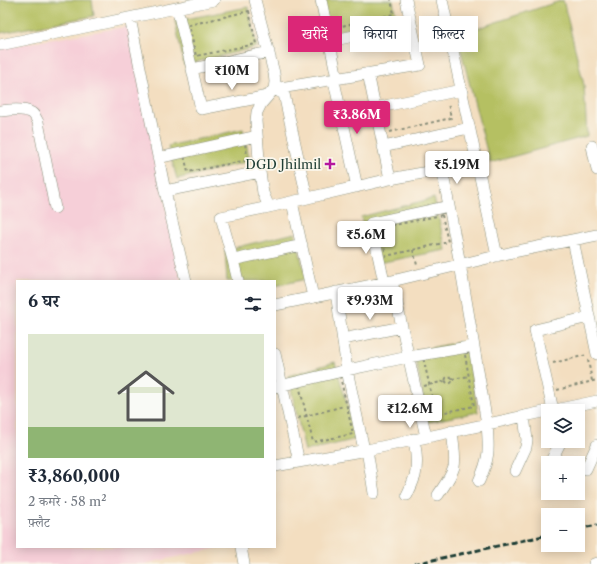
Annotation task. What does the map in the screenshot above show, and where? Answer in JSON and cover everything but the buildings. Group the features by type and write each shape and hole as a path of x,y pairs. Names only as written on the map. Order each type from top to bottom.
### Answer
{"street":[{"path":"0,45 214,0"},
{"path":"256,0 275,82 271,93 261,104 257,112 256,121 263,193 269,207"},
{"path":"321,0 325,16"},
{"path":"406,0 409,16"},
{"path":"442,0 497,256"},
{"path":"177,8 201,109 337,78 420,65 411,24"},
{"path":"130,18 158,158 186,280"},
{"path":"192,69 269,52"},
{"path":"332,52 337,78 334,81 357,187"},
{"path":"368,73 390,179"},
{"path":"375,108 461,90"},
{"path":"271,93 284,94 307,198"},
{"path":"0,111 23,110 31,112 35,116 38,122 55,208"},
{"path":"383,147 469,128"},
{"path":"158,158 257,136"},
{"path":"592,146 597,170"},
{"path":"238,280 221,217 390,179 477,162"},
{"path":"442,169 460,264 487,424 489,445 488,454 479,480"},
{"path":"165,190 260,172"},
{"path":"292,202 314,297"},
{"path":"426,437 402,327 371,223 449,206"},
{"path":"276,305 388,282 460,264 597,235"},
{"path":"574,240 597,354"},
{"path":"233,260 302,245"},
{"path":"336,292 347,370 366,450 374,493"},
{"path":"553,404 535,330 589,317"},
{"path":"343,339 402,327"},
{"path":"278,387 408,357 474,346"},
{"path":"276,365 278,387 299,462"},
{"path":"583,404 597,401"},
{"path":"276,466 366,450 541,413"},
{"path":"515,471 526,447 527,440 524,416"},
{"path":"438,495 450,477 454,466 452,431"},
{"path":"407,494 415,477 416,470 414,439"},
{"path":"586,469 597,445"}],"path":[{"path":"342,26 394,14 391,0"},
{"path":"249,11 256,44 227,51 196,56 189,25 249,11"},
{"path":"389,132 451,118 447,99"},
{"path":"245,144 248,160 220,166 188,172 184,155 245,144"},
{"path":"442,215 448,242 413,250 386,256 380,228 442,215"},
{"path":"413,250 419,274"},
{"path":"464,349 474,406 436,414 429,384 423,357 464,349"},
{"path":"549,364 587,355 592,381"},
{"path":"340,376 352,434 312,442 306,416 300,385 340,376"},
{"path":"429,384 445,381 448,377 452,379 469,376"},
{"path":"445,381 450,384 452,379"},
{"path":"556,390 597,380"},
{"path":"306,416 347,406"}],"shaded area":[{"path":"130,26 181,280 16,280 16,548 217,548 144,564 0,564 0,48"}],"green space":[{"path":"0,0 92,0 94,16 0,33"},
{"path":"317,0 393,0 396,16 350,16 350,28 342,30 342,16 320,16"},
{"path":"563,0 584,85 587,136 490,163 461,52 478,52 478,28"},
{"path":"248,7 257,47 184,65 175,21"},
{"path":"243,129 250,161 177,179 168,146"},
{"path":"434,198 446,250 373,264 361,217"},
{"path":"295,233 306,279 276,286 276,280 227,280 225,250"},
{"path":"465,341 478,412 428,422 414,351"},
{"path":"335,362 357,439 305,451 288,376"}],"railway":[{"path":"585,528 597,525"},
{"path":"414,564 541,537"}],"place":[{"name":"DGD Jhilmil","path":"330,164"}]}
